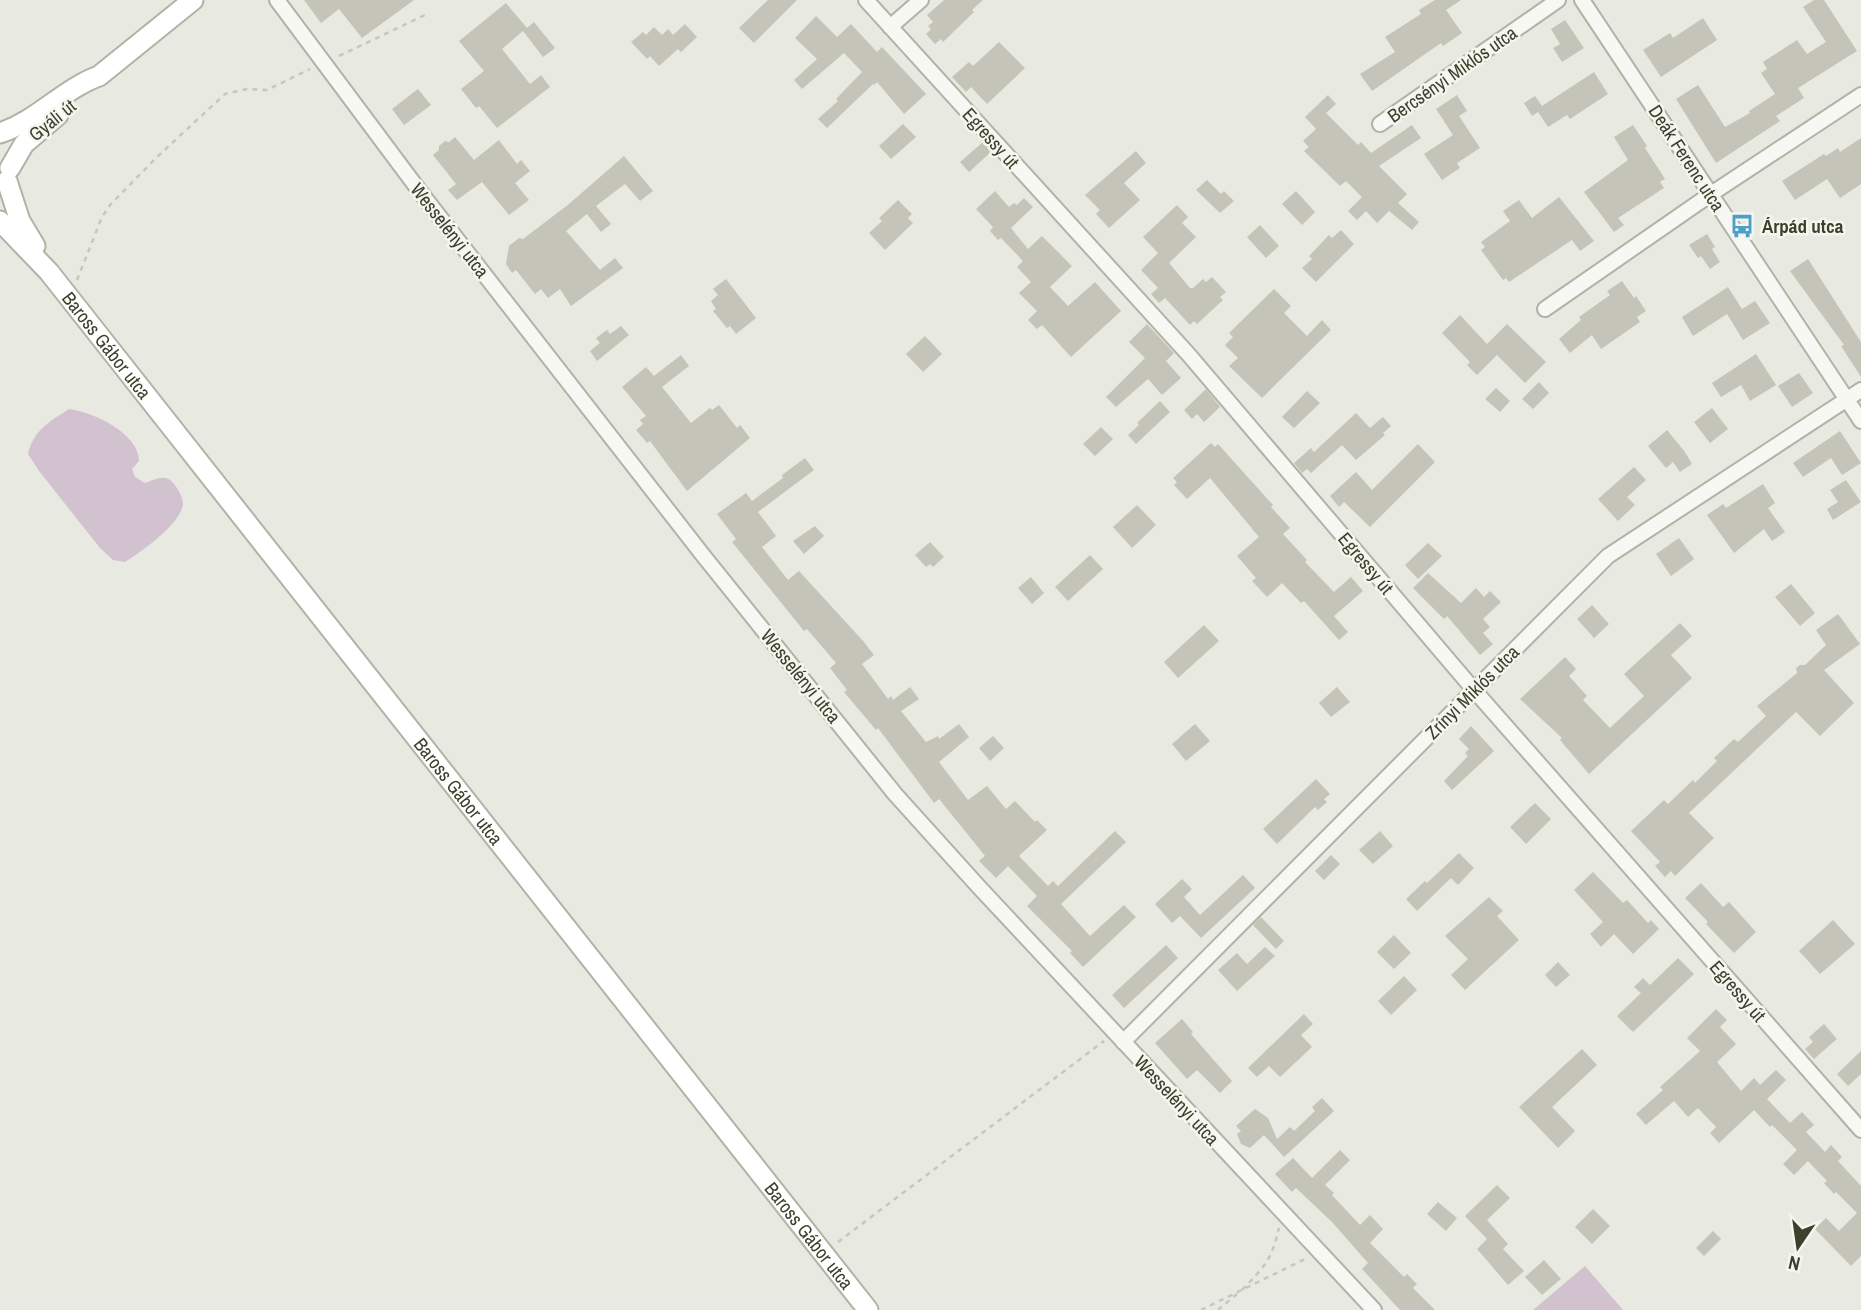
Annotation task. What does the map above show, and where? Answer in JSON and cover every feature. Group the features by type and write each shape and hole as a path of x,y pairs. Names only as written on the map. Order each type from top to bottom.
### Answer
{"street":[{"name":"Gyáli út","path":"0,133 34,118 86,81 99,76 193,0"},
{"name":"Wesselényi utca","path":"277,0 429,204 694,543 887,784 1374,1310"},
{"name":"Egressy út","path":"866,0 1189,355 1474,690 1861,1130"},
{"path":"890,27 921,0"},
{"name":"Bercsényi Miklós utca","path":"1380,124 1558,0"},
{"name":"Deák Ferenc utca","path":"1582,0 1861,421"},
{"name":"Gyáli út","path":"6,180 24,144 92,88 99,76"},
{"path":"1545,309 1711,194 1861,95"},
{"name":"Baross Gábor utca","path":"0,145 7,153 6,180 20,221 49,272"},
{"name":"Baross Gábor utca","path":"0,221 49,272 868,1310"},
{"name":"Zrínyi Miklós utca","path":"1119,1037 1608,556 1861,390"}],"path":[{"path":"328,61 427,14"},
{"path":"70,300 102,218 110,205 157,157 225,94 247,89 267,90 316,67"},
{"path":"824,1254 1119,1037"},
{"path":"1218,1310 1266,1266 1273,1253 1282,1212"},
{"path":"1202,1310 1319,1251"}],"shaded area":[{"path":"69,409 102,419 123,433 137,451 139,461 132,469 135,477 145,483 161,478 168,479 181,496 181,512 168,529 125,562 113,560 100,548 28,454 38,433"},
{"path":"1585,1266 1623,1310 1533,1310"}],"building":[{"path":"304,0 414,0 362,38 339,9 321,23"},
{"path":"768,0 797,0 754,43 739,28"},
{"path":"944,0 983,0 943,42 941,39 935,44 926,34 931,29 928,26 933,22 927,15"},
{"path":"1435,0 1461,0 1446,10 1462,33 1443,46 1441,43 1372,91 1360,74 1395,52 1385,37 1421,14 1419,10"},
{"path":"1814,0 1824,0 1857,51 1798,88 1804,98 1776,116 1780,121 1716,163 1676,99 1698,85 1725,127 1750,113 1749,111 1775,94 1761,73 1767,69 1763,62 1797,40 1807,54 1826,42 1803,7"},
{"path":"506,3 527,28 534,22 555,48 543,57 523,31 502,49 530,84 541,75 550,87 497,128 461,89 484,71 459,41"},
{"path":"816,16 837,37 851,24 877,52 882,47 926,94 904,114 877,82 827,128 818,119 838,101 836,99 862,72 844,53 802,89 794,80 817,59 795,38"},
{"path":"1703,18 1717,40 1661,77 1643,50 1670,33 1673,38"},
{"path":"1565,20 1584,48 1562,62 1553,48 1560,44 1551,29"},
{"path":"685,24 697,37 681,52 678,49 659,66 650,56 647,59 631,42 643,32 646,35 654,27 662,35 668,29 673,35"},
{"path":"999,42 1025,68 987,104 971,87 966,92 952,77 969,62 973,66"},
{"path":"1594,72 1608,94 1570,119 1567,115 1548,127 1538,112 1532,116 1524,103 1535,96 1542,106"},
{"path":"418,89 431,105 404,125 392,109"},
{"path":"1328,95 1336,104 1326,113 1358,145 1361,142 1371,153 1412,125 1421,138 1379,166 1407,194 1398,203 1419,222 1412,230 1389,211 1377,223 1366,211 1357,220 1348,211 1362,197 1346,181 1340,186 1304,151 1309,147 1303,141 1316,129 1305,117"},
{"path":"1457,95 1467,111 1459,116 1480,148 1457,163 1460,168 1442,180 1424,154 1453,135 1436,109"},
{"path":"903,124 916,137 891,159 879,146"},
{"path":"1633,125 1665,179 1660,182 1664,188 1618,218 1624,225 1614,232 1584,192 1628,160 1614,137"},
{"path":"455,137 474,160 499,140 517,164 521,160 530,171 515,183 529,200 509,215 482,182 457,200 448,190 456,184 433,155 445,141 449,142"},
{"path":"1861,138 1861,184 1840,198 1827,179 1795,200 1782,181 1824,154 1826,156 1838,148 1840,152"},
{"path":"983,142 991,152 969,172 960,162"},
{"path":"1136,151 1146,163 1124,183 1140,200 1109,228 1096,214 1100,210 1085,195"},
{"path":"624,156 653,191 640,201 625,184 596,206 611,224 601,232 587,214 566,231 600,270 615,258 623,268 571,306 560,289 548,298 541,289 535,294 516,270 512,273 506,264 509,246 519,238 523,239 569,204"},
{"path":"1207,180 1221,194 1224,191 1234,201 1220,213 1196,190"},
{"path":"995,191 1009,207 1014,203 1017,205 1024,198 1033,207 1011,228 1028,249 1042,236 1072,266 1050,287 1068,306 1095,282 1121,311 1071,357 1042,325 1037,329 1028,320 1037,311 1019,293 1031,282 1017,267 1023,261 1001,238 998,240 990,231 993,227 976,209"},
{"path":"1296,191 1315,212 1302,225 1282,204"},
{"path":"1559,197 1594,241 1580,251 1572,240 1509,282 1506,278 1503,280 1481,250 1485,247 1481,242 1510,221 1503,211 1519,200 1532,218"},
{"path":"898,200 912,214 908,218 913,223 885,250 869,233 882,221 879,218"},
{"path":"1177,205 1188,217 1182,223 1196,237 1169,263 1190,288 1203,279 1206,282 1212,277 1226,292 1220,297 1223,300 1197,324 1194,321 1190,325 1165,298 1159,303 1151,294 1158,288 1141,270 1158,253 1143,237"},
{"path":"1260,225 1279,246 1266,258 1247,237"},
{"path":"1341,230 1354,244 1316,282 1302,268 1312,259 1309,256 1329,235 1332,238"},
{"path":"1707,234 1720,262 1710,269 1689,245"},
{"path":"1808,259 1861,342 1861,377 1841,346 1844,345 1790,271"},
{"path":"726,279 756,318 736,334 730,326 727,328 713,311 716,309 711,301 718,295 713,289"},
{"path":"1622,281 1646,311 1637,317 1640,322 1601,349 1592,335 1570,353 1559,339 1581,320 1579,317 1610,295 1607,291"},
{"path":"1728,287 1742,309 1755,301 1770,323 1743,340 1727,314 1693,336 1682,317"},
{"path":"1274,289 1291,306 1284,313 1307,336 1322,320 1331,330 1262,398 1229,366 1238,358 1225,345 1233,337 1229,333"},
{"path":"1460,315 1487,344 1507,324 1546,362 1525,383 1497,355 1477,375 1467,365 1470,362 1442,333"},
{"path":"1147,324 1174,353 1166,361 1181,378 1162,395 1148,379 1116,407 1106,397 1145,358 1129,342"},
{"path":"621,326 629,335 597,361 590,351 600,343 596,338 607,330 610,334"},
{"path":"925,336 942,354 923,372 906,354"},
{"path":"1756,354 1776,385 1750,401 1741,385 1721,397 1712,383"},
{"path":"681,355 689,366 662,387 691,423 710,408 712,410 719,405 737,428 740,425 750,438 687,491 650,441 647,443 636,430 643,424 640,420 646,416 622,387 646,367 654,376"},
{"path":"1799,373 1813,393 1792,407 1778,386"},
{"path":"1539,382 1549,393 1533,409 1522,399"},
{"path":"1496,388 1510,401 1500,412 1485,399"},
{"path":"1206,389 1220,407 1204,422 1197,414 1192,419 1184,410"},
{"path":"1307,391 1320,403 1294,428 1282,417"},
{"path":"1160,401 1170,412 1136,444 1128,435"},
{"path":"1712,408 1728,429 1710,443 1694,422"},
{"path":"1356,413 1370,428 1383,417 1391,426 1383,433 1385,435 1356,460 1342,445 1311,473 1307,469 1302,473 1294,463 1311,448 1314,452"},
{"path":"1101,427 1113,439 1095,456 1083,444"},
{"path":"1667,430 1692,464 1680,472 1673,462 1666,468 1648,446"},
{"path":"1840,431 1861,463 1842,475 1831,458 1803,477 1793,463"},
{"path":"1211,443 1215,447 1218,444 1273,505 1271,507 1290,528 1283,534 1334,592 1351,577 1363,591 1334,616 1348,632 1339,640 1304,601 1301,603 1282,583 1267,597 1252,581 1256,578 1237,556 1259,537 1210,478 1187,499 1174,485 1177,482 1173,478"},
{"path":"1418,444 1435,462 1370,527 1344,502 1339,507 1330,496 1356,472 1372,490"},
{"path":"805,458 814,470 758,512 776,536 762,547 788,580 799,571 864,642 874,655 862,664 888,699 891,696 893,700 910,687 919,699 901,711 926,742 938,736 939,739 959,724 969,737 939,762 968,800 987,786 1006,809 1015,801 1035,822 1037,820 1047,830 1019,856 1048,886 1053,881 1058,886 1115,831 1126,842 1061,904 1090,936 1124,905 1136,917 1083,967 1070,953 1072,951 1027,906 1037,896 1008,866 996,878 979,861 985,856 939,799 934,803 878,728 876,730 844,692 847,690 830,668 836,663 807,629 804,631 732,542 736,539 717,514 746,493 752,501"},
{"path":"1634,467 1646,480 1627,497 1635,505 1618,521 1598,499"},
{"path":"1846,480 1861,502 1833,520 1827,509 1838,502 1830,490"},
{"path":"1763,484 1775,503 1768,508 1785,532 1772,541 1764,529 1734,553 1707,515 1723,504 1726,508"},
{"path":"1137,505 1156,525 1132,548 1113,527"},
{"path":"815,526 824,536 804,554 793,541"},
{"path":"1679,538 1694,559 1671,576 1656,554"},
{"path":"930,542 944,557 933,567 930,564 926,567 915,555"},
{"path":"1428,543 1442,556 1418,579 1405,565"},
{"path":"1090,555 1103,569 1068,601 1055,587"},
{"path":"1428,573 1461,603 1476,588 1484,597 1490,591 1501,602 1483,619 1490,627 1483,633 1493,644 1480,655 1447,616 1444,619 1413,588"},
{"path":"1031,577 1044,593 1032,604 1018,588"},
{"path":"1791,584 1815,613 1800,626 1775,597"},
{"path":"1592,605 1609,624 1594,638 1577,619"},
{"path":"1838,614 1860,644 1824,670 1854,703 1820,736 1796,712 1689,813 1714,838 1675,876 1671,871 1665,877 1655,866 1660,862 1631,831 1664,800 1668,804 1693,780 1695,783 1717,761 1714,758 1734,739 1738,742 1766,716 1757,706 1797,673 1796,668 1805,665 1826,645 1816,630"},
{"path":"1680,623 1692,636 1671,655 1692,678 1589,774 1560,740 1562,738 1520,699 1565,657 1576,669 1569,676 1587,696 1583,700 1610,728 1644,696 1624,674"},
{"path":"1204,625 1219,641 1178,678 1164,662"},
{"path":"1337,687 1350,702 1331,717 1319,703"},
{"path":"1195,724 1210,741 1186,761 1172,744"},
{"path":"1471,726 1494,751 1452,790 1444,781 1468,756 1465,753 1469,749 1459,739"},
{"path":"993,736 1004,748 990,761 979,748"},
{"path":"1316,779 1330,794 1324,799 1327,802 1318,810 1315,807 1277,844 1263,829"},
{"path":"1535,803 1551,819 1526,844 1510,827"},
{"path":"1380,831 1393,846 1373,864 1359,850"},
{"path":"1459,853 1474,868 1458,885 1451,878 1417,911 1406,899"},
{"path":"1331,855 1340,864 1324,880 1315,871"},
{"path":"1593,872 1623,903 1627,900 1648,923 1651,920 1659,929 1633,954 1614,934 1601,947 1590,934 1603,922 1574,890"},
{"path":"1243,875 1255,888 1201,938 1180,916 1172,923 1155,904 1182,879 1192,889 1184,897 1200,915"},
{"path":"1701,883 1723,907 1729,902 1756,932 1734,953 1685,898"},
{"path":"1489,897 1503,911 1497,916 1519,940 1465,990 1451,975 1468,959 1445,936"},
{"path":"1261,917 1284,941 1276,949 1253,925"},
{"path":"1833,920 1855,944 1820,974 1799,951"},
{"path":"1394,935 1411,953 1394,969 1377,952"},
{"path":"1166,945 1178,958 1124,1008 1112,995"},
{"path":"1265,947 1275,956 1237,991 1218,970 1237,953 1247,964"},
{"path":"1678,958 1694,974 1633,1032 1617,1016 1641,993 1634,987 1643,978 1650,985"},
{"path":"1558,962 1570,975 1556,987 1545,975"},
{"path":"1404,976 1417,990 1391,1015 1378,1001"},
{"path":"1716,1009 1727,1020 1720,1027 1736,1044 1717,1062 1741,1091 1754,1078 1760,1085 1776,1070 1786,1080 1767,1099 1790,1123 1802,1112 1814,1125 1806,1132 1825,1152 1831,1145 1842,1157 1838,1161 1861,1186 1861,1256 1851,1266 1815,1229 1826,1218 1839,1231 1857,1213 1836,1192 1834,1194 1824,1183 1827,1181 1808,1161 1794,1175 1783,1164 1797,1150 1754,1110 1719,1143 1710,1133 1716,1127 1698,1108 1688,1117 1674,1101 1646,1125 1636,1114 1663,1090 1660,1087 1700,1051 1687,1038"},
{"path":"1304,1014 1313,1024 1301,1035 1312,1047 1280,1077 1269,1066 1257,1077 1248,1068"},
{"path":"1182,1019 1193,1032 1191,1034 1232,1081 1220,1093 1197,1070 1187,1079 1155,1043"},
{"path":"1824,1024 1837,1039 1814,1059 1805,1049 1813,1042 1809,1037"},
{"path":"1582,1049 1597,1065 1552,1107 1575,1131 1558,1148 1519,1107"},
{"path":"1861,1051 1861,1074 1848,1086 1837,1074"},
{"path":"1322,1098 1334,1111 1284,1157 1264,1135 1250,1148 1241,1144 1237,1134 1241,1131 1236,1126 1255,1109 1268,1118 1277,1139 1290,1127 1294,1131 1315,1111 1312,1107"},
{"path":"1340,1150 1350,1160 1325,1185 1360,1225 1370,1215 1383,1229 1370,1243 1404,1277 1407,1274 1417,1284 1413,1288 1435,1310 1400,1310 1362,1269 1368,1263 1332,1222 1296,1188 1292,1192 1275,1174 1293,1158 1312,1178"},
{"path":"1497,1185 1510,1198 1487,1220 1508,1244 1503,1249 1524,1271 1508,1285 1477,1249 1487,1239 1465,1216"},
{"path":"1438,1202 1457,1218 1446,1231 1427,1214"},
{"path":"1593,1209 1610,1226 1592,1244 1575,1227"},
{"path":"1713,1231 1721,1239 1704,1256 1696,1248"},
{"path":"1544,1260 1561,1279 1542,1295 1525,1277"}],"place":[{"name":"Árpád utca","path":"1742,226"}]}
